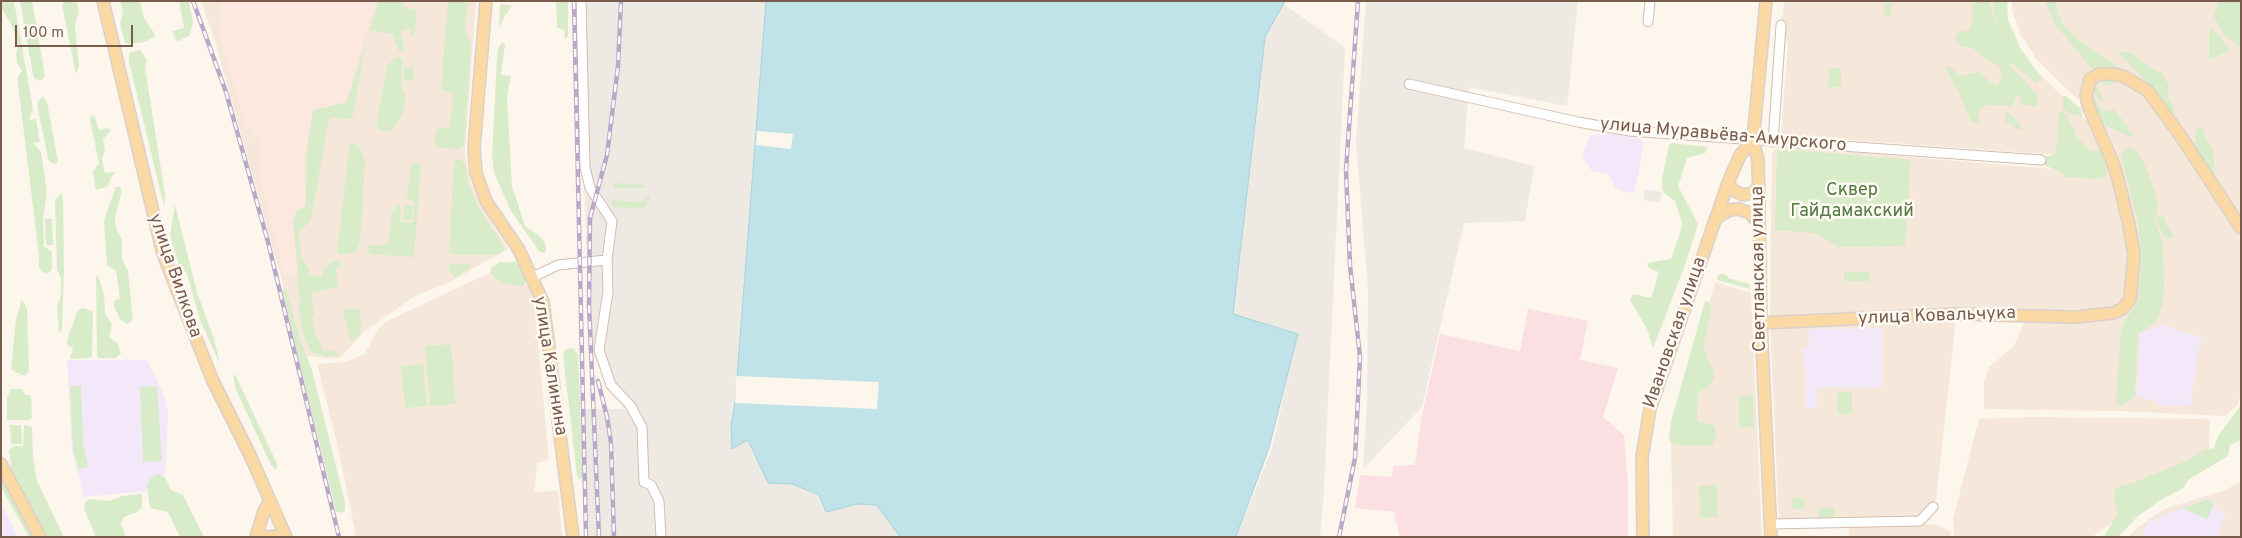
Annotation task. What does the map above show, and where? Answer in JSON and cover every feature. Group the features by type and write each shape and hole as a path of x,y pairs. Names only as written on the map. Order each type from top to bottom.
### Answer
{"main road":[{"name":"улица Вилкова","path":"103,1 163,254 212,379 285,536"},
{"name":"улица Калинина","path":"486,1 474,148 476,173 486,201 519,250 543,302 573,537"},
{"name":"Светланская улица","path":"1766,1 1753,141 1758,160 1761,323 1771,537"},
{"name":"улица Ковальчука","path":"1761,323 1954,314 2076,317 2113,313 2122,309 2130,298 2134,255 2130,224 2113,163 2089,108 2086,96 2090,78 2094,76 2114,74 2132,80 2148,91 2180,135 2241,228"},
{"name":"Ивановская улица","path":"1643,537 1642,457 1650,409 1728,183 1740,155 1753,141"},
{"path":"1728,183 1734,190 1743,195 1752,193 1759,187"},
{"path":"1716,218 1730,210 1738,209 1750,213 1759,224"},
{"path":"1,464 40,537"},
{"path":"256,537 264,510 270,501"},
{"path":"266,537 285,536"}],"street":[{"path":"581,1 585,167 590,188 612,221 607,260 608,292 599,350 611,385 630,406 642,427 644,482 651,485 659,501 661,537"},
{"path":"1648,22 1650,1"},
{"path":"1772,142 1781,24"},
{"name":"улица Муравьёва-Амурского","path":"1409,84 1578,122 1629,131 2041,160"},
{"path":"533,277 558,264 607,260"},
{"path":"1771,524 1920,522 1933,507"}],"shaded area":[{"path":"201,1 476,1 465,153 470,180 480,205 508,249 448,283 415,296 364,332 339,359 303,356 215,41"},
{"path":"219,1 375,1 346,101 313,110 306,154 305,208 296,211 298,274 284,277 262,184 258,137 252,137 251,129 246,130 219,29"},
{"path":"584,1 766,1 735,403 731,425 733,448 748,440 768,483 792,484 819,496 826,512 857,504 877,505 900,537 586,537 583,409 625,409 610,389 590,347 584,178"},
{"path":"1285,1 1284,4 1345,48 1323,506 1320,537 1237,537 1272,448 1298,334 1233,314 1265,37"},
{"path":"1366,1 1578,1 1567,106 1469,87 1464,148 1534,166 1525,221 1464,223 1422,407 1363,469 1367,401 1368,290 1356,142"},
{"path":"1784,1 2006,1 2007,20 2012,35 2031,65 2090,124 2105,148 2131,225 2131,298 2113,310 1991,309 1770,318 1772,154 1779,146 2064,170 2059,155 1781,135 1788,44 1782,22"},
{"path":"2012,1 2233,1 2241,21 2241,221 2183,130 2131,78 2087,77 2078,100 2037,60 2021,35 2012,9"},
{"path":"2112,75 2143,92 2197,169 2241,240 2241,393 2237,406 2225,416 2117,411 1984,409 1984,382 1989,367 2014,346 2024,323 2109,320 2126,315 2135,299 2138,280 2138,253 2135,223 2118,160 2100,130 2089,85"},
{"path":"1602,133 1641,139 1644,144 1634,193 1621,191 1616,188 1607,173 1592,171 1582,157 1589,136"},
{"path":"1645,189 1662,192 1660,203 1643,200"},
{"path":"502,267 533,290 549,460 537,463 534,493 558,490 562,537 356,537 337,443 317,364 346,362 365,354 377,331 385,322"},
{"path":"1715,282 1751,293 1762,537 1673,537 1671,443"},
{"path":"1528,309 1588,321 1580,360 1618,368 1603,417 1624,435 1628,484 1628,537 1400,537 1394,512 1355,508 1360,475 1392,477 1393,466 1415,465 1421,420 1440,334 1520,351"},
{"path":"1956,320 1936,500 1921,518 1779,521 1770,326"},
{"path":"2163,325 2201,338 2190,406 2157,405 2157,401 2137,397 2140,333"},
{"path":"1882,328 1882,388 1817,387 1816,408 1806,408 1806,366 1803,366 1803,348 1809,347 1809,329"},
{"path":"67,360 147,360 164,395 168,413 166,468 158,490 84,497 72,450"},
{"path":"2033,417 2210,419 2209,451 2092,537 1954,537 1953,519 1979,419"},
{"path":"2241,482 2241,537 2128,537 2137,528 2164,509 2225,490"},
{"path":"2207,498 2217,505 2216,509 2226,514 2217,537 2141,537 2148,522"},
{"path":"1,504 18,537 1,537"},
{"path":"1849,525 1938,525 1950,531 1951,537 1849,537"}],"green space":[{"path":"1,1 14,1 33,109 29,120 36,119 40,142 33,143 41,152 47,192 43,219 44,246 52,252 52,270 48,273 42,272 39,267 18,84 18,77 22,71 17,63 16,54 19,45 10,22 1,8"},
{"path":"20,1 32,1 45,75 39,81 33,75"},
{"path":"65,1 76,1 79,10 75,27 79,66 76,74 62,5"},
{"path":"120,1 140,1 144,18 156,36 144,42 125,43 120,23 123,12"},
{"path":"179,1 189,1 193,22 190,35 179,41 176,40 172,31 184,28"},
{"path":"378,1 403,1 404,7 417,10 414,36 411,36 410,29 401,31 404,48 402,52 399,51 392,34 370,30"},
{"path":"448,1 468,1 465,28 471,46 464,146 458,149 439,148 435,144 436,131 450,126 453,95 450,92 441,90"},
{"path":"556,1 568,1 568,36 565,40 564,29 557,28"},
{"path":"1885,1 1892,1 1891,16 1884,15"},
{"path":"1973,1 1988,1 1998,30 1992,1 2007,1 2008,20 2019,44 2016,42 2042,79 2036,83 2013,64 2009,65 2035,92 2038,98 2037,107 2021,104 2020,96 2016,96 2015,102 2010,106 1983,105 1978,113 1979,123 1971,122 1961,97 1944,66 1952,68 1960,76 1979,72 1995,86 2000,82 2002,72 1998,65 1988,61 1973,48 1961,46 1956,41 1956,36 1959,32 1971,30"},
{"path":"2045,1 2056,1 2058,14 2063,24 2078,39 2126,73 2093,70 2055,24"},
{"path":"2219,1 2241,1 2241,49 2226,36 2215,19 2214,15"},
{"path":"502,4 512,6 504,17 499,29 500,6"},
{"path":"2212,28 2230,49 2209,60 2209,32"},
{"path":"366,42 353,115 351,119 331,118 328,123 312,215 309,222 300,230 299,236 301,257 309,269 309,276 323,277 323,271 333,261 338,261 341,264 340,267 336,268 338,287 311,294 315,334 323,350 338,352 338,356 327,357 311,352 305,339 298,310 300,303 293,221 297,211 306,206 306,155 313,110 345,103 348,99"},
{"path":"502,42 505,44 501,75 511,76 507,96 512,186 525,226 541,237 546,245 546,251 543,253 539,251 511,211 494,173 492,155 497,58 498,49"},
{"path":"140,50 147,60 145,67 165,195 164,206 129,62 129,53"},
{"path":"2120,51 2132,53 2148,66 2162,73 2169,86 2168,97 2175,109 2173,115 2149,84 2119,54"},
{"path":"397,57 403,59 401,86 406,98 403,104 404,112 393,129 389,131 379,130 376,126 387,66"},
{"path":"404,67 414,68 413,81 404,80"},
{"path":"1829,68 1841,68 1841,87 1828,87"},
{"path":"2092,80 2123,80 2105,86 2101,82 2096,85 2103,100 2101,102 2091,90"},
{"path":"2091,93 2101,111 2115,110 2134,138 2108,127 2097,117"},
{"path":"43,96 47,102 58,161 56,164 50,162 48,158 37,105"},
{"path":"2062,96 2066,96 2081,109 2082,116 2070,114 2062,108 2064,103"},
{"path":"2008,112 2022,129 2016,129 2012,124 2006,123 2005,114"},
{"path":"2059,112 2063,112 2067,116 2078,138 2090,150 2101,151 2107,170 2106,176 2097,179 2066,177 2044,165 2043,157 2056,154"},
{"path":"92,115 95,117 99,130 108,128 111,131 103,139 105,150 102,159 105,173 117,172 112,176 107,187 96,190 93,172 99,163 90,119"},
{"path":"2202,127 2213,151 2216,181 2196,150 2195,130"},
{"path":"350,142 358,145 365,161 360,243 356,252 342,255 337,252"},
{"path":"1672,143 1708,147 1705,153 1687,158 1678,186 1698,224 1685,265 1653,348 1647,329 1630,300 1633,294 1651,298 1659,272 1649,268 1647,263 1671,259 1681,230 1682,222 1675,201 1664,193 1662,187 1669,145"},
{"path":"2130,147 2137,151 2144,163 2156,194 2158,205 2155,220 2163,245 2164,288 2163,304 2157,320 2153,325 2138,333 2135,396 2121,406 2116,404 2121,327 2138,300 2141,254 2138,222 2122,160 2122,153"},
{"name":"Сквер Гайдамакский","path":"1783,149 1911,160 1905,246 1839,247 1814,233 1775,230 1777,153"},
{"path":"459,159 465,163 468,181 478,207 503,245 504,250 498,255 455,255 449,252 454,162"},
{"path":"416,162 421,165 413,257 369,254 368,247 388,244 392,212 397,205 401,206 400,221 413,222 414,203 407,198 410,171 413,163"},
{"path":"614,183 645,185 646,188 614,188"},
{"path":"116,187 120,187 122,191 115,222 117,231 122,239 122,259 128,271 133,320 127,324 120,319 114,306 114,301 120,298 116,271 107,265 104,220"},
{"path":"61,193 63,196 64,271 62,329 59,333 57,306 61,296 61,278 57,270 55,200"},
{"path":"649,196 650,198 644,209 613,207 610,202 612,200 644,202 646,197"},
{"path":"175,205 197,292 214,339 220,364 200,320 187,274 178,263 170,235"},
{"path":"404,205 412,205 412,220 403,220"},
{"path":"2162,214 2174,237 2166,240 2156,220"},
{"path":"45,219 52,219 53,245 46,245"},
{"path":"500,262 515,262 520,265 527,278 525,284 519,286 504,284 496,279 491,273 491,268"},
{"path":"450,264 470,264 471,266 455,278 447,267"},
{"path":"1844,272 1870,272 1869,281 1844,281"},
{"path":"98,275 104,295 105,314 112,324 109,337 117,343 121,353 116,358 99,358 97,356 96,278"},
{"path":"1718,275 1728,276 1728,278 1749,284 1750,289 1717,280"},
{"path":"286,288 300,340 312,370 345,502 345,511 341,513 336,511 294,341 282,290"},
{"path":"22,299 27,309 29,372 25,376 13,371 11,368 16,319"},
{"path":"1705,301 1712,307 1703,347 1714,372 1714,378 1709,387 1698,393 1697,418 1698,421 1715,426 1716,438 1712,445 1675,445 1669,440 1671,422"},
{"path":"82,308 93,313 92,356 90,358 70,359 73,348 67,345 67,340 77,312"},
{"path":"345,309 360,310 361,333 351,342 343,311"},
{"path":"451,344 456,404 430,406 425,346"},
{"path":"573,348 578,354 583,476 580,480 577,476 563,355 565,350"},
{"path":"423,364 427,406 405,408 401,366"},
{"path":"235,374 277,464 276,470 271,465 236,390 233,377"},
{"path":"70,386 81,386 83,442 88,467 78,469 73,449"},
{"path":"157,386 162,461 143,462 140,387"},
{"path":"11,389 22,389 24,394 31,396 32,417 30,420 7,420 7,397"},
{"path":"1838,392 1852,392 1852,414 1837,414"},
{"path":"1753,395 1754,427 1739,427 1739,396"},
{"path":"2241,405 2241,440 2230,445 2228,456 2188,480 2184,488 2162,499 2137,517 2118,537 2104,537 2117,514 2114,496 2116,488 2186,461 2204,450 2214,448 2218,436"},
{"path":"10,425 21,425 22,444 11,444"},
{"path":"24,425 32,427 33,458 37,481 64,537 45,537 12,474 9,450 14,446 23,446"},
{"path":"157,474 165,477 171,490 183,495 204,537 180,537 168,512 150,508 147,486 150,479"},
{"path":"1,475 34,537 29,537 1,487"},
{"path":"1717,485 1718,517 1700,518 1699,486"},
{"path":"142,494 142,507 137,512 124,517 121,523 126,537 96,537 84,508 85,502 90,499 109,501 122,496"},
{"path":"1792,498 1804,498 1804,509 1793,509"},
{"path":"2207,499 2214,504 2207,519 2182,508"},
{"path":"1835,507 1835,518 1819,518 1819,508"}],"water":[{"path":"766,1 1285,1 1265,37 1233,314 1298,334 1269,448 1236,537 900,537 877,505 857,504 826,512 819,495 792,484 768,483 748,440 732,449 731,425 735,403"}],"pier":[{"path":"757,131 793,134 791,149 756,145"},
{"path":"736,376 879,382 877,409 735,403"}],"railway":[{"path":"193,1 226,92 268,242 339,537"},
{"path":"574,1 586,537"},
{"path":"599,537 589,305 590,218 607,155 618,66 621,1"},
{"path":"1339,537 1355,458 1360,357 1350,265 1346,170 1358,1"},
{"path":"598,381 611,443 614,537"}]}
